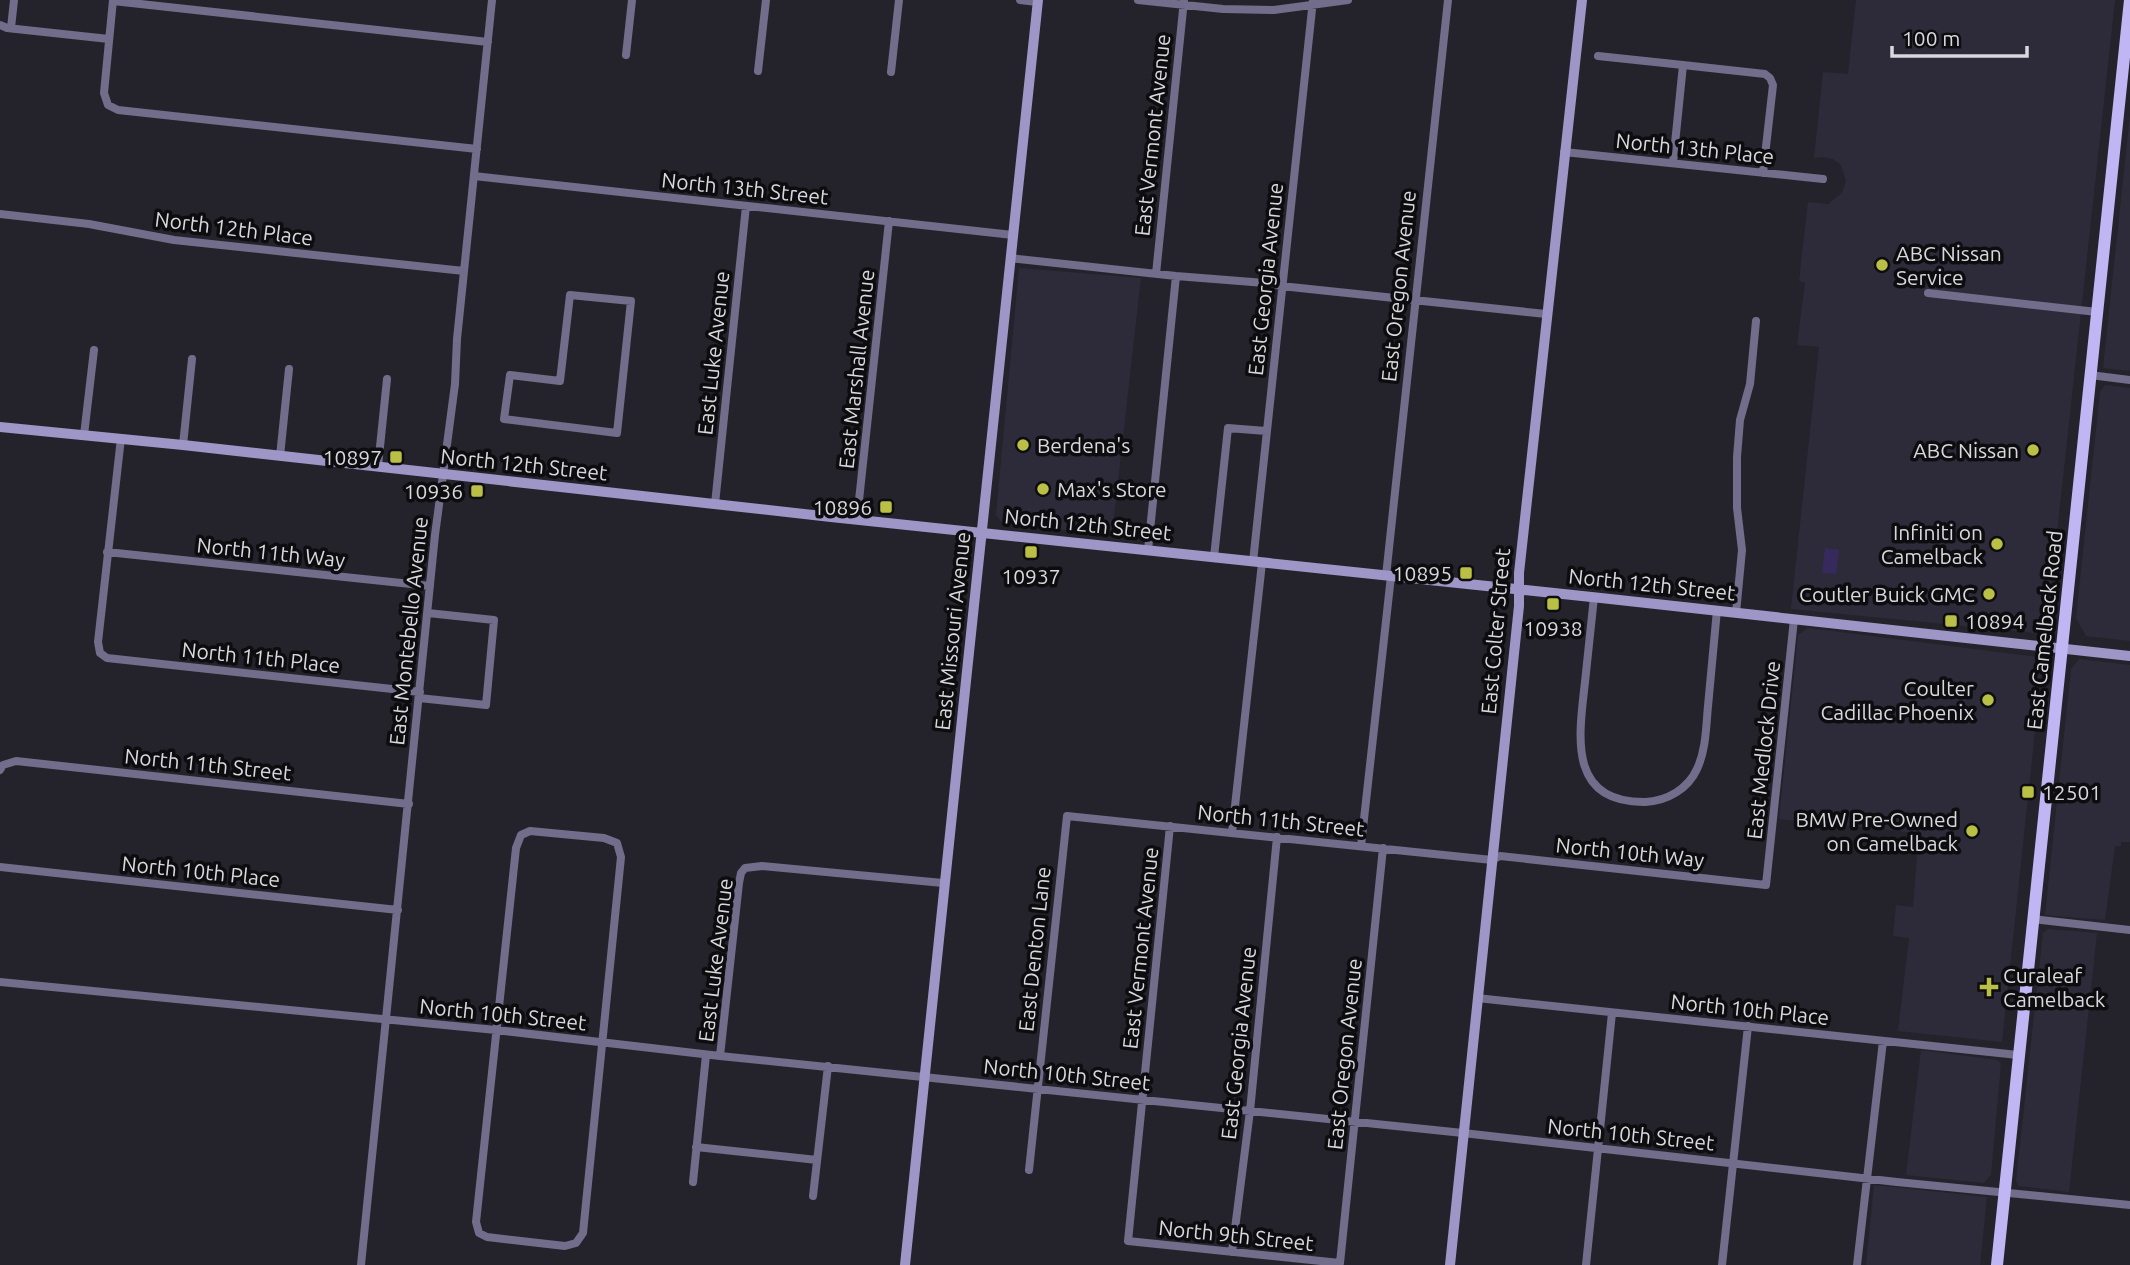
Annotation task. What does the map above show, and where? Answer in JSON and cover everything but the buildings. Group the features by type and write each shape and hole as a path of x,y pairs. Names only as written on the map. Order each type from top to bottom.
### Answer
{"main road":[{"name":"East Camelback Road","path":"1997,1265 2130,0"}],"street":[{"path":"14,0 4,28 109,39"},
{"name":"East Montebello Avenue","path":"361,1265 492,0"},
{"path":"626,55 632,0"},
{"path":"758,71 766,0"},
{"path":"891,72 898,0"},
{"path":"1020,0 1037,1"},
{"path":"1138,0 1184,2 1223,9 1274,10 1312,2 1348,0"},
{"name":"East Oregon Avenue","path":"1361,846 1414,300 1448,0"},
{"name":"East Colter Street","path":"1450,1265 1520,606 1519,573 1546,314 1582,0"},
{"path":"477,149 118,110 107,105 104,93 109,39 113,1 488,42"},
{"name":"East Missouri Avenue","path":"905,1265 1037,1"},
{"name":"East Vermont Avenue","path":"1156,274 1184,2"},
{"name":"East Georgia Avenue","path":"1232,833 1266,431 1312,2"},
{"path":"1598,56 1765,74 1773,85 1763,173"},
{"path":"1673,163 1683,65"},
{"name":"North 13th Place","path":"1564,152 1823,179"},
{"name":"North 13th Street","path":"474,176 1013,236"},
{"name":"East Luke Avenue","path":"715,504 746,205"},
{"name":"North 12th Place","path":"0,214 89,224 174,240 464,271"},
{"name":"East Marshall Avenue","path":"858,519 889,221"},
{"path":"1010,258 1546,314"},
{"path":"1148,550 1176,276"},
{"path":"1928,293 2097,312"},
{"path":"570,295 631,300 617,433 504,419 510,375 560,381 570,295"},
{"path":"1736,612 1742,550 1737,508 1737,457 1740,420 1750,384 1756,321"},
{"path":"85,435 94,350"},
{"path":"183,444 192,359"},
{"path":"280,456 289,369"},
{"path":"2090,375 2130,380"},
{"path":"378,466 387,379"},
{"name":"North 12th Street","path":"0,428 183,444 443,475 2130,656"},
{"path":"1214,557 1228,428 1266,431"},
{"path":"107,552 121,438"},
{"name":"North 11th Way","path":"107,552 430,586"},
{"name":"North 11th Place","path":"107,552 98,642 100,653 107,658 486,705 495,620 428,613"},
{"path":"1594,597 1580,747 1582,759 1593,782 1618,799 1628,801 1654,801 1666,797 1677,792 1695,773 1704,746 1717,610"},
{"name":"East Medlock Drive","path":"1766,885 1794,619"},
{"name":"North 11th Street","path":"2,767 16,761 409,804"},
{"name":"North 11th Street","path":"1067,816 1492,859"},
{"name":"East Denton Lane","path":"1029,1170 1067,816"},
{"name":"East Vermont Avenue","path":"1128,1241 1170,827"},
{"path":"530,831 604,838 617,843 621,857 601,1043 583,1233 576,1243 565,1246 487,1237 479,1233 476,1222 516,848 521,835 530,831"},
{"name":"East Georgia Avenue","path":"1232,1252 1250,1111 1277,837"},
{"name":"East Oregon Avenue","path":"1340,1263 1384,848"},
{"name":"North 10th Way","path":"1492,859 1500,856 1766,885"},
{"name":"East Luke Avenue","path":"720,1056 739,883 745,868 762,866 943,883"},
{"name":"North 10th Place","path":"0,867 398,910"},
{"path":"2032,919 2130,930"},
{"name":"North 10th Street","path":"0,982 496,1030 706,1055 2130,1205"},
{"name":"North 10th Place","path":"1477,998 2018,1055"},
{"path":"1586,1265 1612,1013"},
{"path":"1722,1265 1748,1026"},
{"path":"1857,1265 1883,1041"},
{"path":"693,1182 706,1055"},
{"path":"813,1196 828,1066"},
{"path":"696,1147 817,1160"},
{"name":"North 9th Street","path":"1128,1241 1340,1263"}],"shaded area":[{"path":"1856,0 2115,0 2046,634 1791,609 1819,347 1797,345 1805,283 1799,281 1808,202 1828,204 1842,193 1846,181 1841,165 1833,159 1814,158 1823,72 1848,74"},
{"path":"2130,115 2130,371 2103,368"},
{"path":"1019,268 1141,278 1112,534 1004,525 996,515"},
{"path":"2105,385 2130,388 2130,641 2086,636 2076,618 2100,392"},
{"path":"1825,548 1839,550 1836,574 1822,573"},
{"path":"1808,628 2037,657 2042,665 2002,1042 1898,1031 1909,938 1893,936 1896,905 1913,907 1919,833 1779,819 1798,635"},
{"path":"2079,659 2130,665 2130,842 2121,842 2121,846 2115,846 2105,920 2045,915 2071,669"},
{"path":"2048,929 2097,933 2069,1192 2019,1186 2016,1181 2043,933"},
{"path":"1921,1050 1997,1060 2001,1063 1991,1175 1984,1183 1906,1175"},
{"path":"1874,1185 1987,1197 1980,1265 1866,1265"}],"place":[{"name":"ABC Nissan Service","path":"1882,265"},
{"name":"Berdena's","path":"1023,445"},
{"name":"ABC Nissan","path":"2033,450"},
{"name":"10897","path":"396,457"},
{"name":"Max's Store","path":"1043,489"},
{"name":"10936","path":"477,491"},
{"name":"10896","path":"886,507"},
{"name":"Infiniti on Camelback","path":"1997,544"},
{"name":"10937","path":"1031,552"},
{"name":"10895","path":"1466,573"},
{"name":"Coutler Buick GMC","path":"1989,594"},
{"name":"10938","path":"1553,604"},
{"name":"10894","path":"1951,621"},
{"name":"Coulter Cadillac Phoenix","path":"1988,700"},
{"name":"12501","path":"2028,792"},
{"name":"BMW Pre-Owned on Camelback","path":"1972,831"},
{"name":"Curaleaf Camelback","path":"1989,987"}]}
